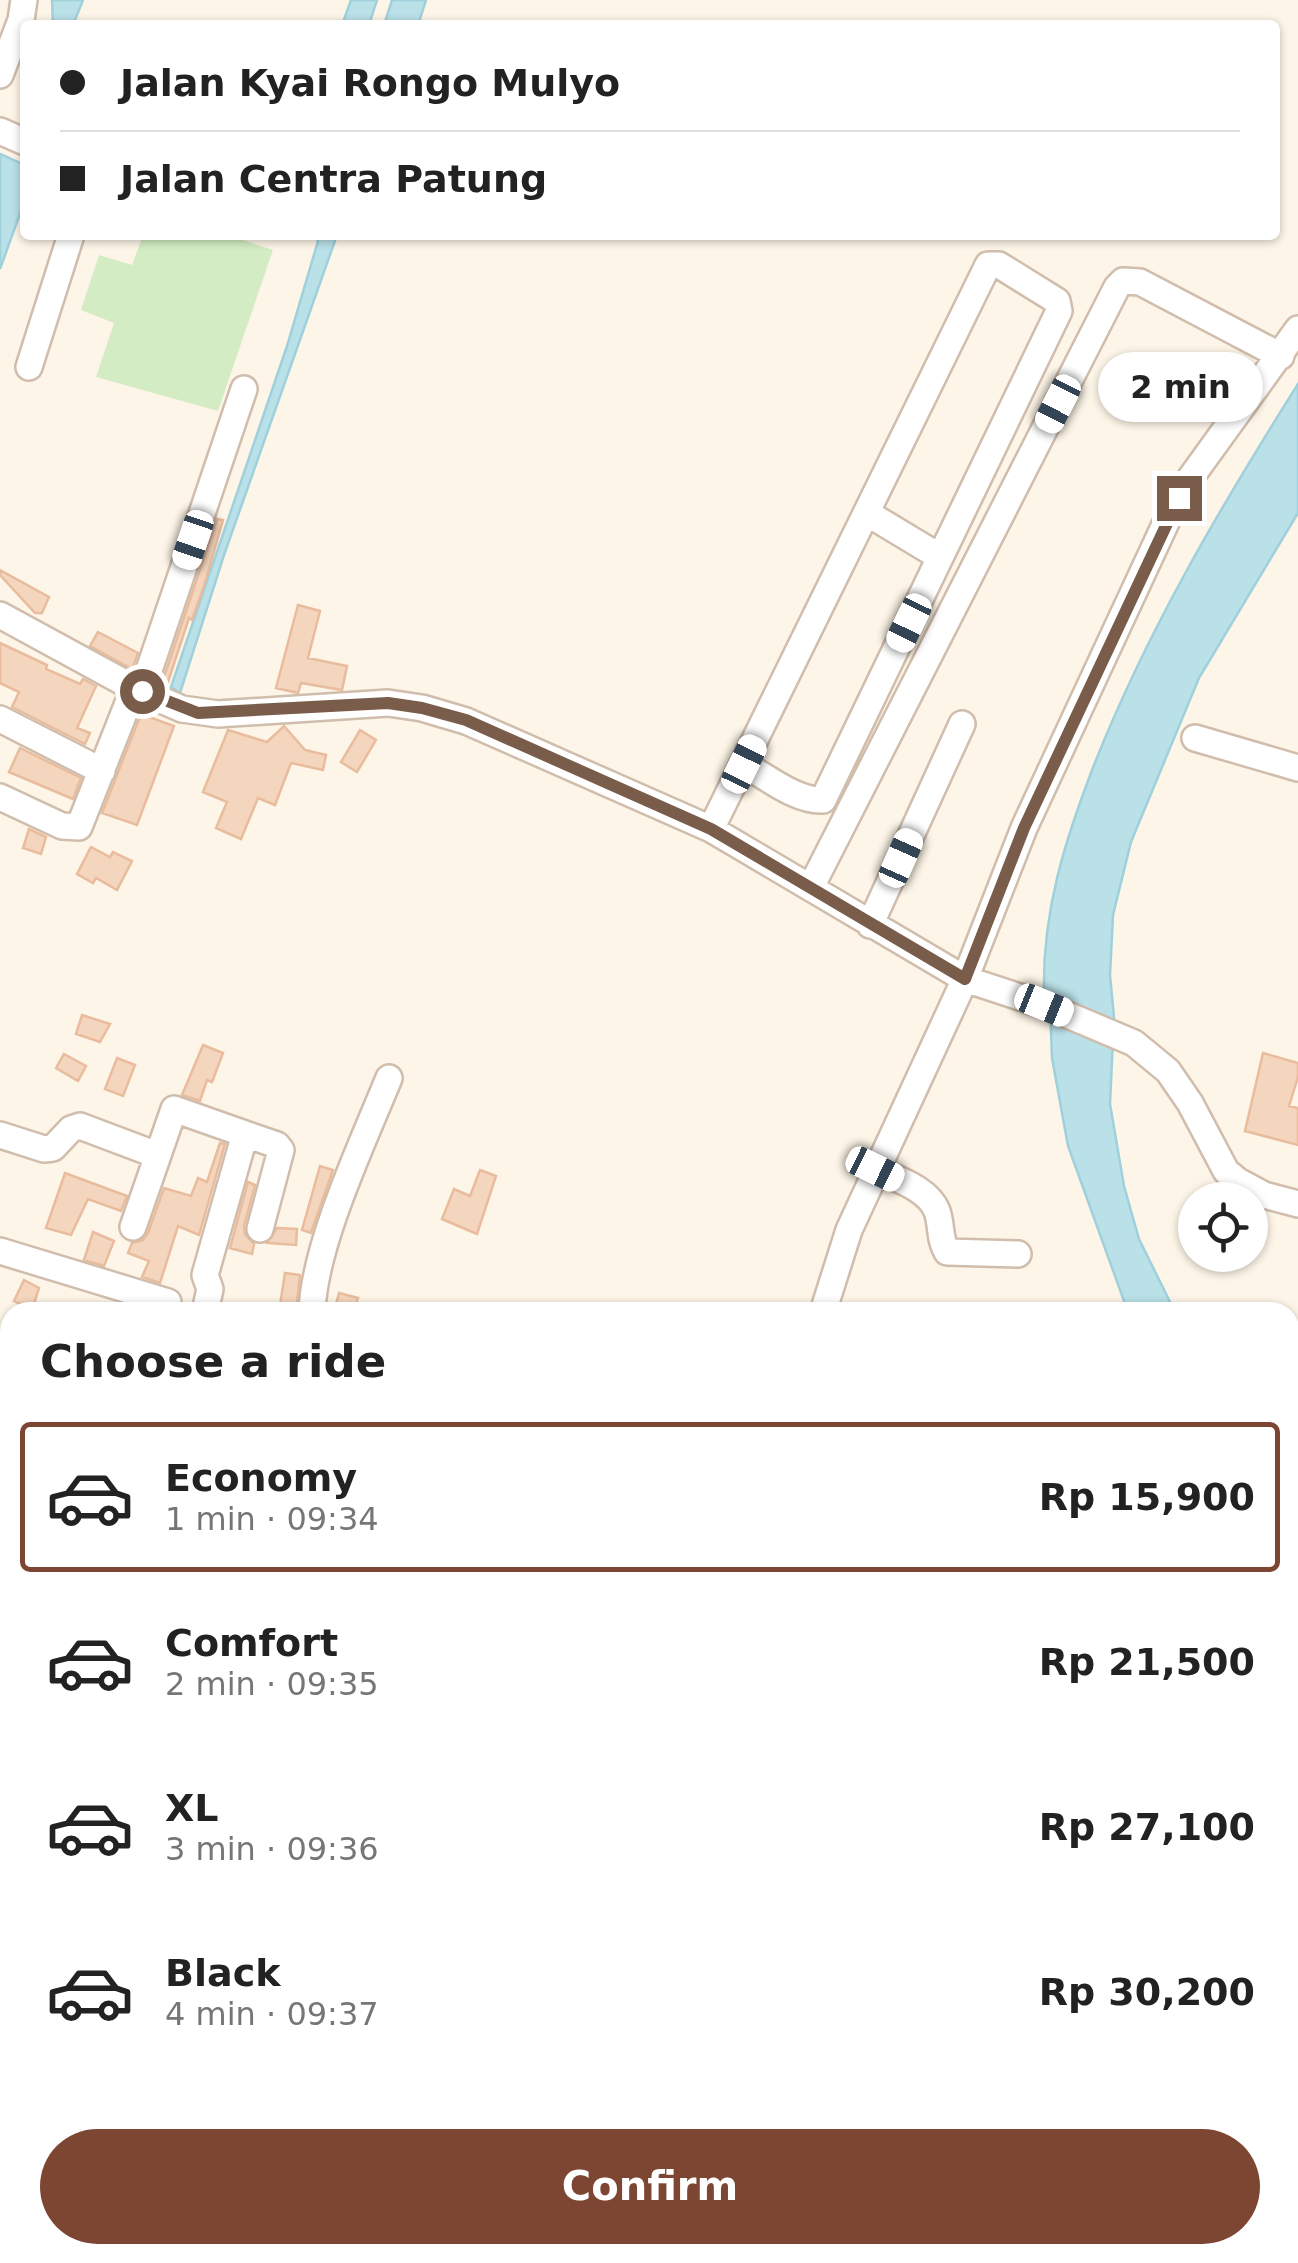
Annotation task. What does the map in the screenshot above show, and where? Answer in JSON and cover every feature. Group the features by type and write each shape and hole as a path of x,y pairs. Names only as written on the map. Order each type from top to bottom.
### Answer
{"street":[{"path":"0,75 20,25"},
{"path":"29,367 70,240"},
{"path":"711,829 988,265 999,265 1058,301 1059,311 823,800 802,796 744,764"},
{"path":"811,888 1117,287 1123,281 1140,282 1281,356"},
{"path":"826,1302 849,1230 875,1169 965,979 1024,828 1169,516 1189,480 1298,328"},
{"path":"0,798 72,828 79,826 138,689 244,388"},
{"path":"866,513 940,557"},
{"path":"0,615 138,689 198,713 388,703 422,708 466,720 711,829 965,979 1044,1005 1115,1034 1153,1055 1190,1103 1226,1170 1264,1195 1298,1204"},
{"path":"0,719 102,771"},
{"path":"870,925 962,724"},
{"path":"1196,738 1298,768"},
{"path":"314,1302 336,1214 389,1078"},
{"path":"133,1227 174,1109 278,1145 281,1150 260,1229"},
{"path":"0,1134 44,1149 54,1148 71,1128 80,1126 156,1155"},
{"path":"208,1302 210,1289 205,1274 246,1134"},
{"path":"875,1169 924,1194 935,1206 946,1252 1018,1254"},
{"path":"0,1251 168,1302"}],"green space":[{"path":"141,240 243,240 273,250 218,411 96,377 114,323 81,310 99,255 132,265"}],"water":[{"path":"52,0 83,0 75,20 53,20"},
{"path":"351,0 377,0 371,20 344,20"},
{"path":"392,0 426,0 420,20 386,20"},
{"path":"0,154 20,163 20,214 0,269"},
{"path":"335,240 224,555 180,693 171,687 287,346 318,241"},
{"path":"1298,384 1298,513 1199,678 1131,842 1113,915 1110,1104 1124,1186 1139,1239 1170,1302 1124,1302 1068,1146 1052,1058 1050,1003 1044,993 1047,934 1065,849 1083,793 1137,666 1214,523"}],"building":[{"path":"217,519 223,520 204,586 167,685 162,683"},
{"path":"0,570 49,597 42,613 35,613 0,575"},
{"path":"298,605 320,611 308,658 347,666 342,690 301,683 298,693 276,688"},
{"path":"98,632 138,653 132,669 90,646"},
{"path":"0,643 47,665 46,669 80,684 83,679 96,686 77,728 90,733 85,744 12,707 19,692 0,683"},
{"path":"141,714 174,726 137,825 102,813"},
{"path":"284,726 305,750 326,755 323,770 291,763 275,805 258,798 241,839 216,828 227,802 203,792 228,730 267,742"},
{"path":"360,730 376,740 357,772 341,762"},
{"path":"20,748 81,778 73,799 9,772"},
{"path":"29,829 46,837 41,854 23,848"},
{"path":"91,847 110,857 113,852 132,861 117,890 96,878 93,883 77,874"},
{"path":"82,1015 110,1024 100,1042 76,1034"},
{"path":"203,1045 223,1053 200,1101 182,1095"},
{"path":"1263,1053 1298,1063 1289,1106 1298,1108 1298,1145 1245,1131"},
{"path":"64,1054 86,1066 78,1081 56,1068"},
{"path":"117,1058 135,1065 123,1096 105,1089"},
{"path":"220,1143 225,1144 199,1235 178,1226 160,1283 142,1277 149,1261 128,1253 132,1243 143,1240 148,1233 164,1188 191,1196 198,1178 207,1182"},
{"path":"320,1166 333,1170 311,1233 302,1230"},
{"path":"480,1170 496,1176 477,1234 442,1219 454,1189 470,1196"},
{"path":"65,1173 127,1196 121,1211 88,1199 71,1235 46,1228"},
{"path":"248,1182 255,1185 244,1226 245,1234 254,1244 252,1254 230,1248"},
{"path":"277,1228 297,1229 296,1245 267,1243"},
{"path":"93,1232 114,1241 104,1266 84,1260"},
{"path":"285,1273 300,1275 297,1302 281,1302"},
{"path":"24,1280 39,1288 35,1302 14,1301"},
{"path":"339,1293 358,1298 357,1302 337,1302"}],"route":[{"path":"142,691 198,713 388,703 466,720 711,829 965,979 1024,828 1179,498"}]}
